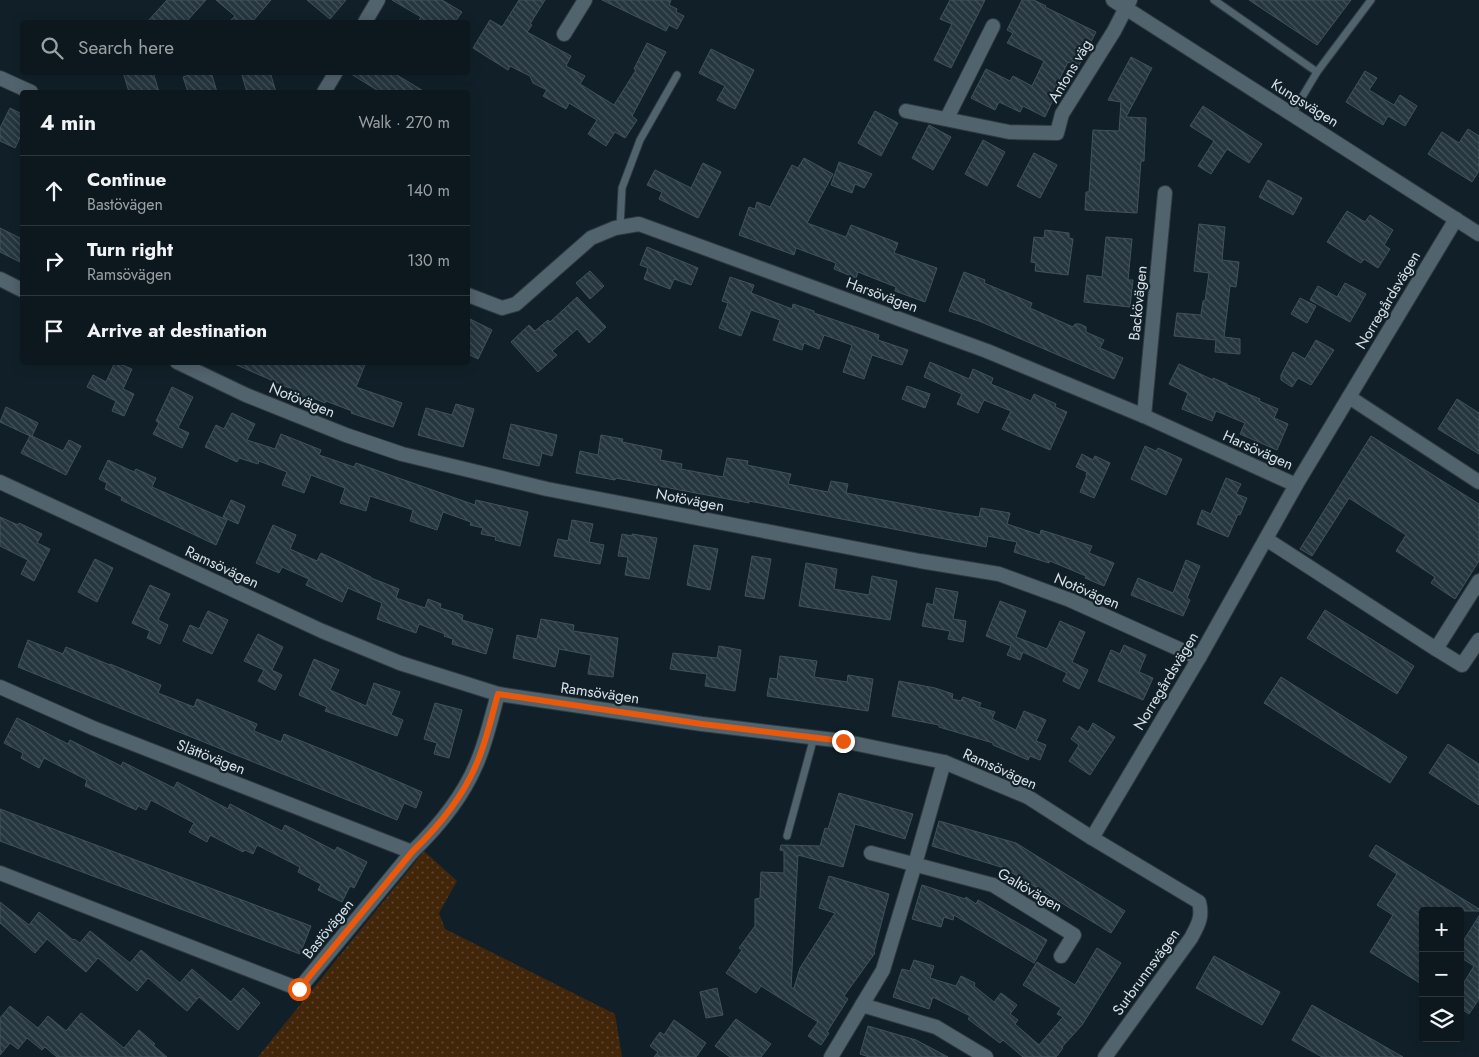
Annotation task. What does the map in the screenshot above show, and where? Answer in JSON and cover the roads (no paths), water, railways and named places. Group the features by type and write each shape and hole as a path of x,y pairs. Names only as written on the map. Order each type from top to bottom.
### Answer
{"street":[{"path":"366,20 378,0"},
{"path":"564,34 585,0"},
{"name":"Kungsvägen","path":"1113,0 1128,4 1292,114 1479,234"},
{"name":"Antons väg","path":"906,111 1009,132 1057,133 1062,114 1114,31 1128,4"},
{"path":"947,118 993,26"},
{"path":"325,90 334,75"},
{"path":"0,78 27,90"},
{"name":"Backövägen","path":"1144,416 1166,194"},
{"name":"Norregårdsvägen","path":"1092,838 1199,658 1296,485 1456,219"},
{"name":"Harsövägen","path":"470,296 502,308 516,304 591,238 620,228 640,224 988,351 1144,416 1296,485"},
{"path":"0,279 20,289"},
{"name":"Notövägen","path":"183,365 246,395 346,435 402,454 547,489 920,561 999,574 1070,600 1199,658"},
{"path":"1349,397 1479,482"},
{"name":"Ramsövägen","path":"0,482 322,631 400,663 498,694 702,724 843,741 944,762 1028,797 1198,902"},
{"path":"1266,539 1462,665 1479,640"},
{"path":"1436,649 1479,581"},
{"name":"Slättövägen","path":"0,687 102,732 412,852"},
{"name":"Bastövägen","path":"0,873 299,989 412,852 426,839 462,792 477,764 498,694"},
{"path":"831,1057 883,970 944,762"},
{"name":"Galtövägen","path":"872,852 993,885 1074,935 1061,956"},
{"name":"Surbrunnsvägen","path":"1105,1057 1200,923 1202,911 1198,902"},
{"path":"862,1005 936,1027 986,1057"}],"lane":[{"path":"1214,0 1317,72"},
{"path":"1292,114 1317,72 1371,0"},
{"path":"620,228 622,188 640,140 677,75"},
{"path":"788,836 814,737"}]}
